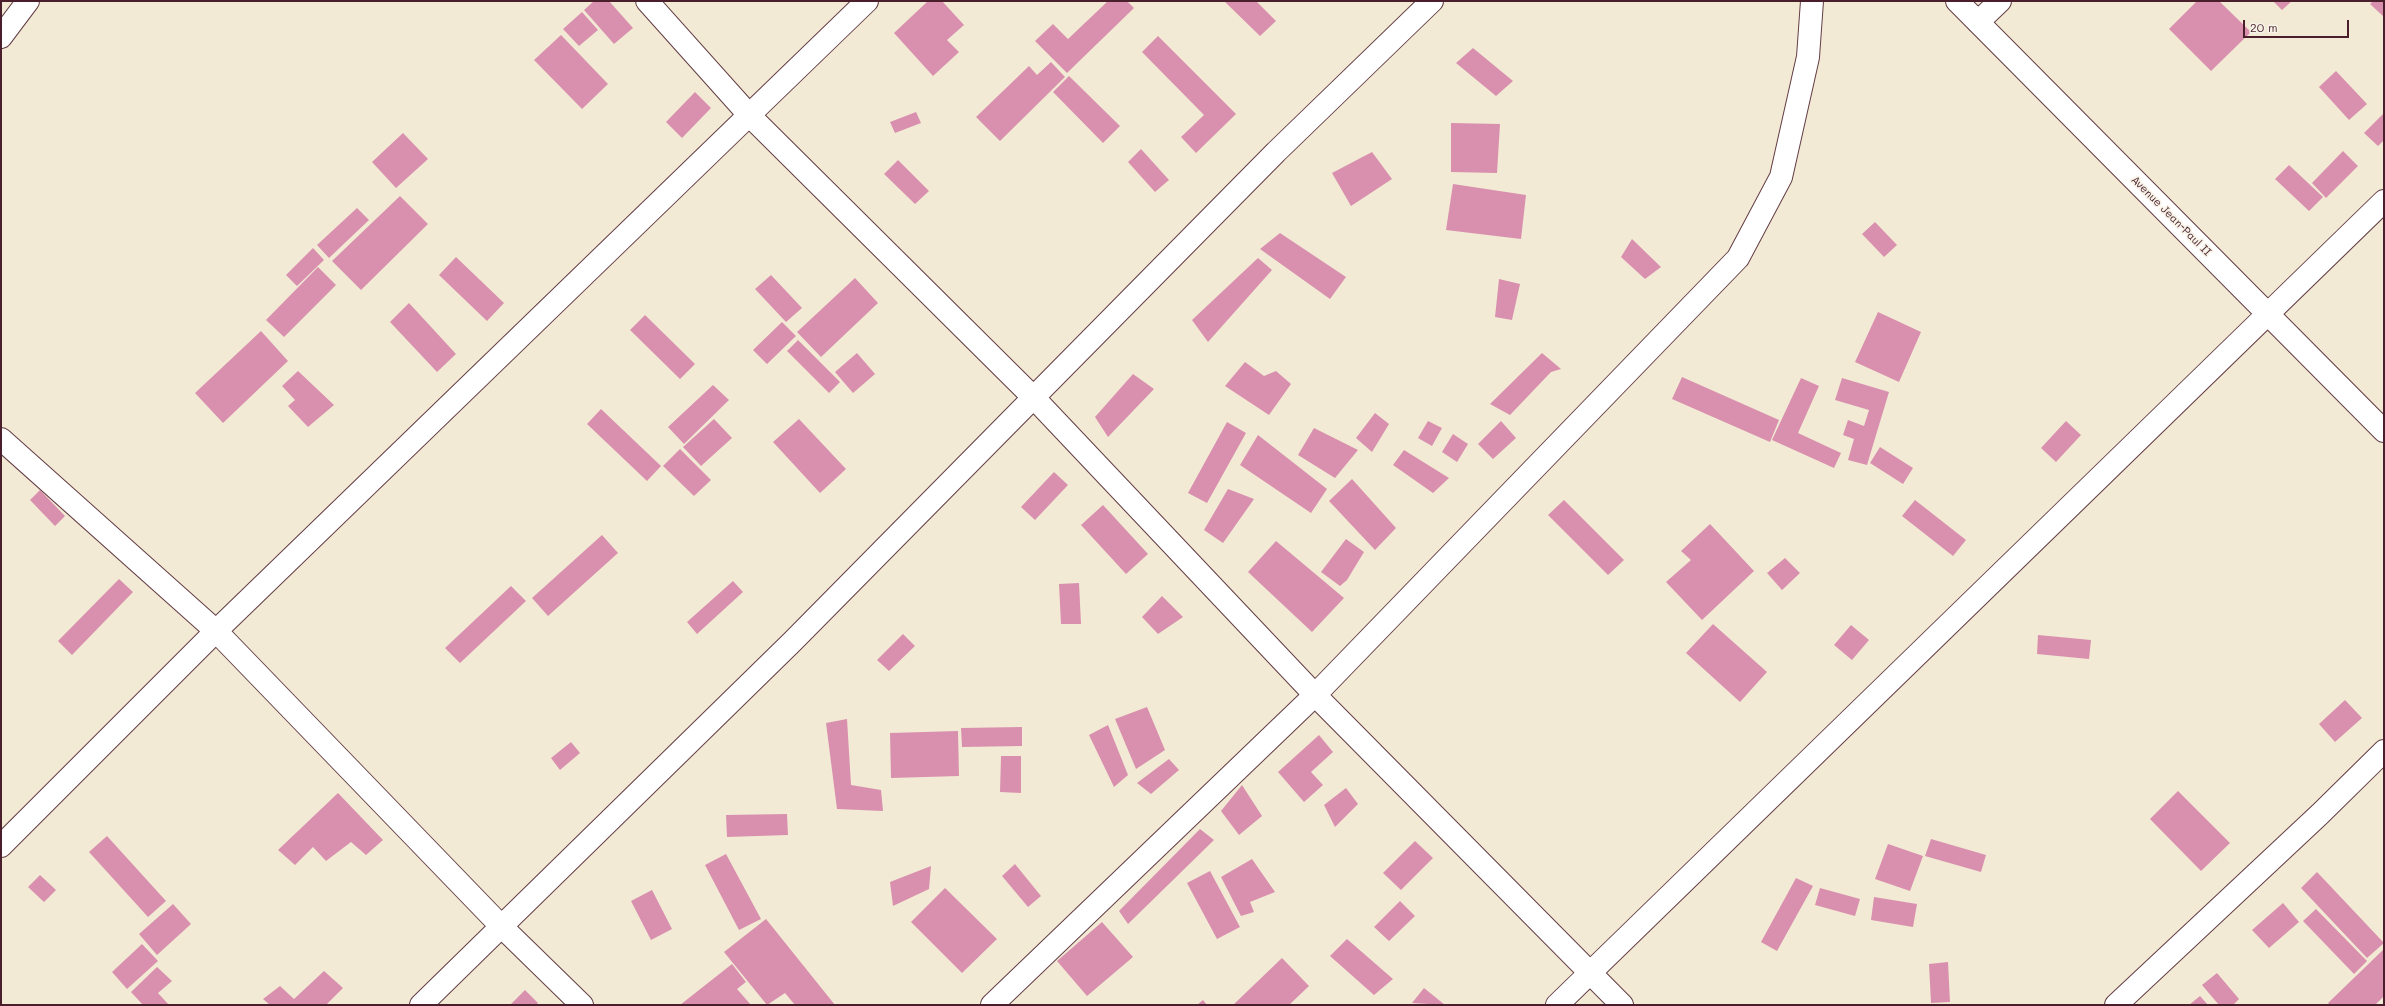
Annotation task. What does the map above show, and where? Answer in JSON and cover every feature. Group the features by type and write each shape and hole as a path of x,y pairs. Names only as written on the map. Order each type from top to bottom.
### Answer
{"street":[{"path":"1,37 28,1"},
{"path":"647,1 750,116 1034,399 1315,695 1622,1005"},
{"path":"1,846 216,631 750,116 867,1"},
{"path":"421,1005 793,641 1034,399 1276,152 1432,1"},
{"path":"992,1005 1315,695 1738,258 1781,177 1808,57 1812,1"},
{"name":"Avenue Jean-Paul II","path":"1957,1 2384,431"},
{"path":"1978,22 2000,1"},
{"path":"1557,1005 2384,202"},
{"path":"1,439 216,631 501,926 582,1005"},
{"path":"2116,1005 2320,814 2384,751"}],"building":[{"path":"594,1 609,1 633,28 614,44 584,10"},
{"path":"928,1 942,1 964,25 947,40 959,52 933,76 894,33"},
{"path":"1108,1 1127,1 1134,8 1067,73 1035,41 1053,24 1068,39"},
{"path":"1224,1 1256,1 1276,21 1260,36"},
{"path":"2197,1 2219,1 2251,32 2211,71 2169,29"},
{"path":"2273,1 2292,1 2282,10"},
{"path":"2373,1 2384,1 2384,17 2370,4"},
{"path":"582,12 598,30 579,46 563,29"},
{"path":"561,35 608,84 582,109 534,60"},
{"path":"1158,36 1236,114 1196,153 1181,137 1204,115 1142,52"},
{"path":"1473,48 1513,81 1496,96 1456,63"},
{"path":"1051,62 1065,77 1000,141 976,117 1029,66 1037,75"},
{"path":"2336,71 2367,104 2349,120 2319,87"},
{"path":"1069,76 1120,126 1103,143 1053,92"},
{"path":"695,92 711,108 682,138 666,122"},
{"path":"916,112 921,123 895,133 890,122"},
{"path":"2384,113 2384,140 2378,146 2364,133"},
{"path":"1451,123 1500,124 1497,173 1451,172"},
{"path":"403,133 428,159 396,188 372,162"},
{"path":"1141,149 1169,180 1155,192 1128,162"},
{"path":"2343,151 2358,166 2326,198 2312,183"},
{"path":"1372,152 1392,179 1351,206 1332,173"},
{"path":"898,160 929,191 915,204 884,174"},
{"path":"2289,165 2323,197 2309,211 2275,179"},
{"path":"1453,184 1526,195 1521,239 1446,230"},
{"path":"400,196 428,224 361,290 332,261"},
{"path":"357,208 369,220 329,258 317,245"},
{"path":"1875,222 1897,245 1884,257 1862,234"},
{"path":"1280,233 1346,277 1330,299 1260,249"},
{"path":"1632,239 1661,267 1645,279 1621,257"},
{"path":"313,248 324,260 297,286 286,275"},
{"path":"456,257 504,303 487,321 439,275"},
{"path":"1258,258 1272,270 1208,342 1192,320"},
{"path":"318,267 336,285 284,337 266,320"},
{"path":"771,275 802,308 786,322 755,289"},
{"path":"855,278 878,303 821,357 797,332"},
{"path":"1499,279 1520,284 1512,320 1495,317"},
{"path":"409,303 456,354 437,372 390,322"},
{"path":"1878,312 1921,332 1899,382 1855,362"},
{"path":"645,315 695,364 680,379 630,330"},
{"path":"782,322 796,336 767,364 753,350"},
{"path":"261,331 288,361 223,423 195,393"},
{"path":"798,340 840,382 829,393 787,351"},
{"path":"857,353 875,374 853,393 835,372"},
{"path":"1542,353 1561,369 1551,372 1510,415 1490,404"},
{"path":"1245,362 1264,376 1276,371 1291,384 1269,415 1225,386"},
{"path":"298,371 334,405 308,427 288,406 295,400 282,386"},
{"path":"1133,374 1154,389 1108,437 1095,417"},
{"path":"1682,377 1779,420 1770,442 1672,399"},
{"path":"1801,378 1819,386 1798,433 1841,453 1834,468 1772,440"},
{"path":"1842,378 1889,392 1867,465 1848,460 1854,439 1843,435 1848,420 1864,426 1869,410 1835,400"},
{"path":"713,385 729,400 684,444 668,427"},
{"path":"601,409 661,466 647,481 587,424"},
{"path":"1375,413 1389,424 1372,452 1356,438"},
{"path":"714,419 732,438 701,466 683,447"},
{"path":"799,419 846,469 820,493 773,442"},
{"path":"1428,421 1442,428 1432,446 1418,438"},
{"path":"1501,421 1516,438 1493,459 1478,444"},
{"path":"2066,421 2081,435 2056,462 2041,448"},
{"path":"1227,422 1246,433 1207,503 1188,493"},
{"path":"1314,428 1358,450 1335,478 1298,455"},
{"path":"1453,434 1468,444 1457,462 1442,452"},
{"path":"1258,435 1327,489 1311,513 1240,465"},
{"path":"1880,447 1913,468 1903,484 1870,463"},
{"path":"680,449 711,480 694,496 663,466"},
{"path":"1404,450 1449,478 1433,493 1393,465"},
{"path":"1054,472 1068,485 1035,520 1021,507"},
{"path":"1352,479 1396,528 1375,550 1329,501"},
{"path":"1228,489 1254,499 1223,543 1204,530"},
{"path":"40,490 65,516 55,526 30,500"},
{"path":"1564,500 1624,560 1608,575 1548,515"},
{"path":"1915,500 1966,540 1953,556 1902,516"},
{"path":"1103,505 1148,554 1126,574 1081,525"},
{"path":"1710,524 1754,571 1702,620 1666,582 1691,560 1681,551"},
{"path":"602,535 618,553 548,616 532,598"},
{"path":"1346,539 1364,552 1347,580 1340,586 1321,572"},
{"path":"1276,541 1344,598 1312,632 1248,572"},
{"path":"1785,558 1800,573 1782,590 1767,573"},
{"path":"119,579 133,592 72,655 58,641"},
{"path":"733,581 743,592 697,634 687,622"},
{"path":"1079,583 1081,624 1061,624 1059,584"},
{"path":"511,586 526,601 460,663 445,648"},
{"path":"1162,596 1183,617 1158,634 1142,617"},
{"path":"1713,624 1767,672 1740,702 1686,653"},
{"path":"1851,625 1869,640 1852,660 1834,645"},
{"path":"903,634 915,646 889,671 877,660"},
{"path":"2038,635 2091,640 2089,659 2037,654"},
{"path":"2345,700 2362,718 2335,742 2319,724"},
{"path":"1147,707 1165,750 1136,769 1115,719"},
{"path":"847,719 851,785 881,790 883,811 837,809 826,723"},
{"path":"1108,725 1128,775 1114,787 1089,735"},
{"path":"1022,727 1022,746 962,747 961,728"},
{"path":"958,731 959,776 891,778 890,733"},
{"path":"1319,735 1333,752 1311,772 1323,785 1304,802 1278,772"},
{"path":"571,742 580,753 560,770 551,758"},
{"path":"1001,756 1021,756 1021,793 1000,792"},
{"path":"1169,759 1179,770 1151,794 1137,783"},
{"path":"1242,785 1262,816 1239,835 1221,811"},
{"path":"1346,788 1358,804 1335,827 1324,805"},
{"path":"2178,791 2230,843 2201,871 2150,819"},
{"path":"338,793 383,840 366,855 351,842 326,861 313,847 295,865 278,850"},
{"path":"787,814 788,835 727,837 726,815"},
{"path":"1200,829 1214,840 1128,924 1119,911"},
{"path":"107,836 166,901 148,917 89,852"},
{"path":"1931,839 1986,855 1981,872 1925,856"},
{"path":"1415,841 1433,858 1401,890 1383,873"},
{"path":"1888,844 1923,856 1910,891 1875,879"},
{"path":"726,854 761,919 739,930 705,865"},
{"path":"1252,859 1275,892 1250,902 1254,912 1241,916 1221,877"},
{"path":"1015,864 1041,896 1028,907 1002,876"},
{"path":"931,866 929,889 893,906 890,882"},
{"path":"1210,871 1240,927 1217,939 1187,883"},
{"path":"2317,872 2384,943 2367,958 2301,888"},
{"path":"40,875 56,890 44,902 28,887"},
{"path":"1796,878 1813,886 1777,951 1761,942"},
{"path":"945,888 997,939 962,973 911,922"},
{"path":"1820,888 1860,899 1855,916 1815,905"},
{"path":"652,890 672,929 651,940 631,901"},
{"path":"1874,897 1917,904 1913,927 1871,920"},
{"path":"1400,901 1415,916 1389,941 1374,927"},
{"path":"2283,903 2299,922 2269,948 2252,930"},
{"path":"173,904 191,924 157,955 139,934"},
{"path":"2316,909 2367,961 2354,974 2303,921"},
{"path":"766,919 835,1005 795,1005 785,993 767,1005 724,952"},
{"path":"1102,922 1133,957 1087,996 1057,961"},
{"path":"1347,939 1393,979 1374,995 1330,956"},
{"path":"142,944 158,961 127,989 112,972"},
{"path":"2384,949 2384,996 2375,1005 2330,1005 2328,1003"},
{"path":"1282,958 1309,986 1289,1005 1233,1005"},
{"path":"1948,962 1950,1002 1931,1003 1929,964"},
{"path":"732,964 746,982 737,989 751,1005 680,1005"},
{"path":"157,967 172,981 158,993 169,1005 143,1005 131,992"},
{"path":"324,971 343,988 326,1005 270,1005 263,999 280,986 294,999"},
{"path":"2217,973 2239,999 2233,1005 2219,1005 2202,985"},
{"path":"1424,988 1445,1005 1412,1003"},
{"path":"525,990 538,1003 536,1005 510,1005"},
{"path":"2200,996 2208,1005 2189,1005"},
{"path":"1203,1000 1207,1005 1197,1005"}]}
